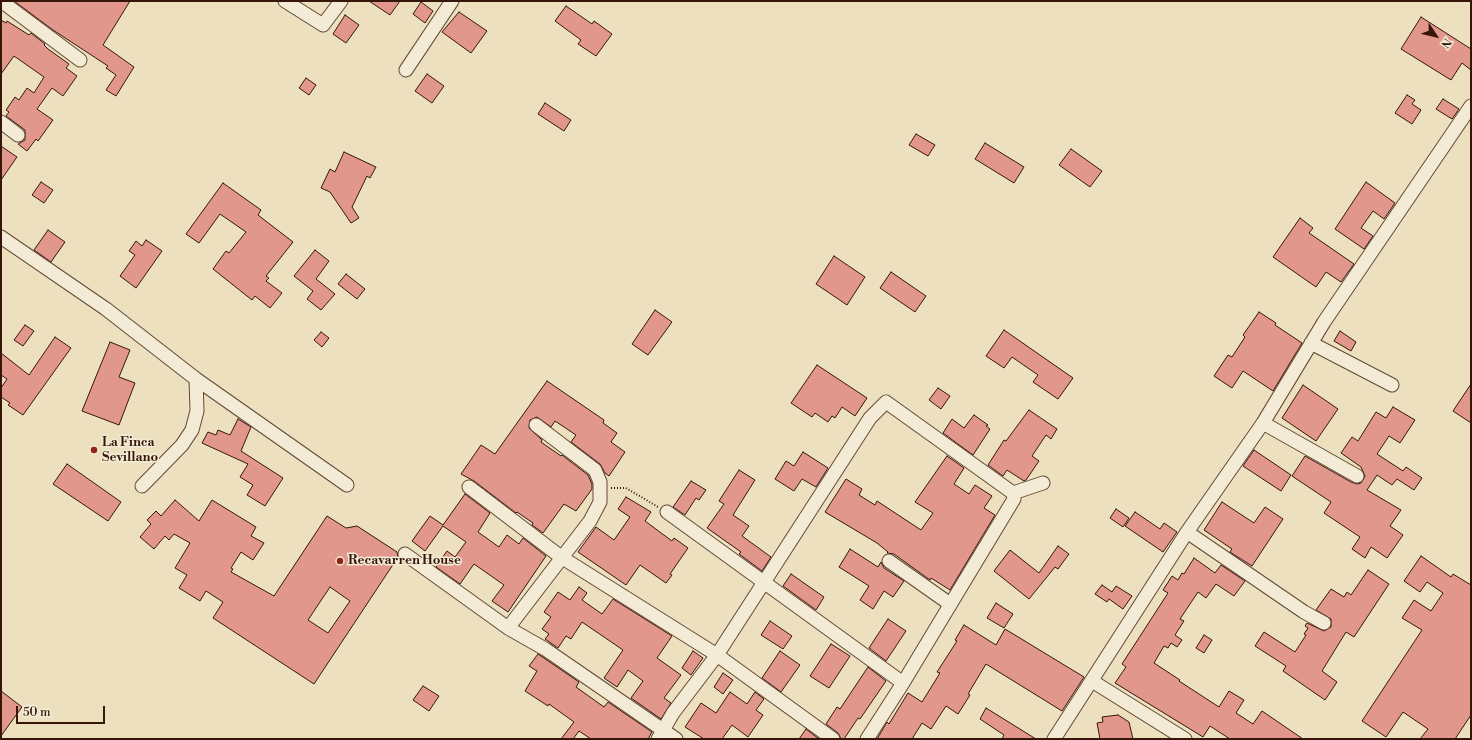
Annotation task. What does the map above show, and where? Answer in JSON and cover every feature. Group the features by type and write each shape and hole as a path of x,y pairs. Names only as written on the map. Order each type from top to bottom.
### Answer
{"street":[{"path":"1,1 80,60"},
{"path":"285,1 323,25 341,1"},
{"path":"406,70 452,1"},
{"path":"1054,739 1188,532 1263,423 1311,343 1471,106"},
{"path":"1,122 18,135"},
{"path":"1,237 106,309 196,379 347,485"},
{"path":"1311,343 1392,385"},
{"path":"142,486 182,445 192,430 197,411 196,379"},
{"path":"660,735 673,712 717,655 870,418 886,402 1013,493 1014,499 903,683 867,739"},
{"path":"1263,423 1357,476"},
{"path":"508,628 590,521 600,502 600,482 595,470 536,425"},
{"path":"1013,493 1043,483"},
{"path":"469,487 561,557 717,655 834,739"},
{"path":"667,512 903,683"},
{"path":"1188,532 1304,612 1324,623"},
{"path":"405,554 508,628 545,649 660,735 676,739"},
{"path":"890,561 950,604"},
{"path":"1092,681 1186,739"}],"path":[{"path":"600,488 626,488 667,512"}],"building":[{"path":"14,1 130,1 103,45 134,67 116,96 106,90 116,75 106,68 108,66 53,30"},
{"path":"369,1 400,1 390,15"},
{"path":"421,2 433,11 425,23 413,14"},
{"path":"566,6 592,24 594,21 612,34 596,56 578,44 581,40 555,21"},
{"path":"459,12 487,31 471,53 442,32"},
{"path":"345,15 359,25 346,43 333,34"},
{"path":"1421,17 1471,49 1471,70 1462,63 1451,80 1401,49"},
{"path":"1,20 6,23 7,21 29,35 31,33 45,44 44,45 48,49 69,64 66,68 77,76 63,96 52,88 37,109 53,120 38,141 36,139 27,151 18,144 25,140 25,130 6,116 9,112 6,110 15,97 19,100 27,88 34,93 44,77 14,56 1,74"},
{"path":"427,74 444,86 432,103 415,91"},
{"path":"306,78 316,85 309,95 299,88"},
{"path":"1407,95 1415,100 1412,104 1421,110 1412,124 1395,113"},
{"path":"1443,99 1459,109 1452,119 1436,109"},
{"path":"545,103 571,120 564,131 538,114"},
{"path":"916,134 935,145 928,156 909,145"},
{"path":"985,143 1024,167 1014,183 975,159"},
{"path":"1,146 17,157 1,180"},
{"path":"1071,149 1102,171 1090,187 1059,165"},
{"path":"344,152 376,167 370,178 367,176 352,207 359,218 351,223 330,192 321,188 330,169 335,172"},
{"path":"41,182 53,190 44,203 32,195"},
{"path":"1366,182 1395,203 1384,219 1373,211 1361,228 1373,236 1364,249 1335,229"},
{"path":"223,183 261,210 258,215 293,242 266,276 269,278 266,281 282,293 270,308 255,296 252,300 213,269 226,251 229,253 246,232 220,214 199,243 186,234"},
{"path":"1300,218 1313,228 1309,233 1354,264 1341,282 1326,272 1316,287 1273,257"},
{"path":"48,230 65,242 51,262 34,250"},
{"path":"146,240 162,251 136,288 120,276 135,255 129,251 136,241 142,246"},
{"path":"315,250 329,261 316,279 335,294 321,310 307,299 313,291 294,276"},
{"path":"834,256 865,277 847,305 816,284"},
{"path":"891,272 926,296 915,312 880,288"},
{"path":"346,274 365,289 357,299 338,284"},
{"path":"655,310 672,322 648,355 632,344"},
{"path":"1259,312 1302,343 1273,391 1243,371 1232,388 1214,376 1228,355 1232,357 1245,337 1243,335"},
{"path":"25,325 34,331 23,346 14,340"},
{"path":"1004,330 1073,378 1058,399 1033,382 1038,375 1012,357 1004,368 986,356"},
{"path":"1340,331 1356,342 1351,351 1334,341"},
{"path":"321,332 329,338 322,347 314,340"},
{"path":"55,337 71,348 23,415 8,405 10,403 1,397 1,388 7,379 1,375 1,353 29,375"},
{"path":"110,342 130,350 119,377 135,383 119,425 82,411"},
{"path":"817,365 867,398 855,416 842,407 835,418 832,416 828,422 815,413 812,417 791,403"},
{"path":"547,381 604,420 603,423 617,433 611,442 625,452 609,476 605,473 600,464 571,442 576,435 555,421 551,427 537,417 530,420 529,428 542,440 541,442 561,456 562,455 588,475 592,484 592,489 576,511 564,504 543,533 532,525 533,523 517,512 516,513 474,481 461,474 481,445 495,454"},
{"path":"1471,384 1471,423 1453,411"},
{"path":"1303,385 1338,409 1316,441 1282,418"},
{"path":"938,388 950,396 941,409 929,400"},
{"path":"1393,407 1415,420 1400,443 1389,436 1377,454 1403,471 1406,467 1422,478 1414,490 1397,479 1392,485 1377,475 1367,490 1401,510 1390,526 1403,535 1387,558 1371,547 1365,558 1352,549 1360,537 1324,513 1331,502 1292,476 1305,456 1351,482 1357,484 1361,483 1365,476 1361,467 1341,453 1352,437 1358,441 1376,412 1386,418"},
{"path":"1029,410 1057,429 1051,439 1046,435 1032,456 1039,461 1024,481 1007,470 1003,476 988,465 1004,440 1006,441"},
{"path":"974,415 988,425 986,426 990,429 973,455 943,433 952,419 964,428"},
{"path":"238,419 251,427 241,451 283,478 265,506 247,495 253,485 240,477 248,464 202,443 208,432 216,435 218,430 230,435"},
{"path":"1254,450 1291,475 1281,491 1243,466"},
{"path":"803,452 828,468 816,487 802,479 794,491 775,479 786,461 794,466"},
{"path":"947,456 964,468 954,484 969,494 975,485 992,496 984,508 995,515 950,590 931,578 930,580 894,554 887,553 888,552 877,543 825,512 846,479 862,489 859,495 875,505 877,501 921,530 933,513 915,502"},
{"path":"67,464 121,502 108,521 53,484"},
{"path":"739,470 755,480 733,515 749,526 742,536 771,557 762,571 739,554 741,552 707,528 724,504 719,501"},
{"path":"691,481 706,490 699,500 696,498 685,515 673,507"},
{"path":"465,494 490,513 478,532 499,547 507,535 519,544 523,538 546,556 508,612 492,601 504,585 474,564 460,584 436,567 447,551 455,557 466,542 443,526 425,551 412,541 430,516 443,525"},
{"path":"626,497 651,512 645,521 672,541 674,538 688,548 670,574 672,575 666,583 640,565 626,585 578,552 596,527 614,540 630,517 618,509"},
{"path":"175,500 199,521 212,500 256,527 251,536 264,543 253,560 241,552 231,568 233,569 231,572 274,596 327,516 346,528 357,526 397,552 398,557 314,684 213,618 223,602 206,591 200,601 179,588 187,575 175,568 190,543 174,534 169,540 165,536 154,549 140,537 151,524 147,520 156,511 161,516","holes":["330,587 350,601 328,633 308,620"]},
{"path":"1222,502 1254,523 1265,507 1283,519 1252,566 1230,552 1232,549 1204,530"},
{"path":"1116,509 1129,518 1123,527 1110,518"},
{"path":"1135,512 1160,529 1164,523 1177,532 1163,552 1125,526"},
{"path":"1058,546 1069,554 1058,569 1055,567 1029,599 994,571 1010,550 1039,573"},
{"path":"850,549 878,567 881,562 884,568 904,581 893,597 884,591 873,609 860,600 869,586 839,567"},
{"path":"1421,556 1451,577 1453,574 1471,585 1471,715 1455,739 1420,739 1428,729 1403,712 1386,737 1362,721 1422,630 1402,618 1414,600 1431,611 1443,593 1427,582 1420,592 1404,581"},
{"path":"1194,558 1215,573 1221,565 1245,581 1234,596 1216,584 1206,598 1198,592 1180,619 1184,621 1175,635 1182,640 1177,647 1171,643 1168,648 1164,646 1154,663 1219,707 1229,691 1244,700 1236,713 1253,724 1262,711 1303,739 1230,739 1210,726 1203,737 1115,683 1126,667 1122,664 1168,593 1163,590 1172,576 1178,580 1182,573 1184,574"},
{"path":"1368,570 1389,584 1354,637 1346,632 1322,671 1337,682 1325,700 1283,671 1286,666 1255,646 1264,632 1295,652 1306,635 1304,634 1308,628 1305,626 1307,623 1324,631 1331,627 1331,619 1316,610 1331,589 1344,597 1347,592 1351,595"},
{"path":"791,574 824,597 816,610 783,586"},
{"path":"1102,585 1112,592 1116,586 1132,596 1123,609 1109,599 1107,602 1095,594"},
{"path":"579,587 587,593 582,600 602,614 613,599 672,636 657,658 681,675 664,698 671,703 661,719 631,698 643,681 628,670 617,687 604,678 623,650 582,622 571,639 566,636 558,648 545,639 549,634 542,629 551,617 544,612 558,592 570,600"},
{"path":"996,603 1013,614 1004,628 987,618"},
{"path":"888,619 906,631 886,661 869,648"},
{"path":"770,621 792,636 783,649 761,635"},
{"path":"964,625 996,645 1005,629 1084,677 1062,711 986,664 958,714 946,706 931,729 922,723 912,739 877,739 887,722 889,724 908,693 922,702 940,673 937,672 957,641 955,640"},
{"path":"1204,635 1212,640 1204,653 1196,648"},
{"path":"831,644 850,656 829,688 810,676"},
{"path":"693,651 703,658 691,675 682,668"},
{"path":"780,651 800,665 781,692 762,678"},
{"path":"538,654 579,682 576,687 604,707 608,702 652,732 648,739 591,739 579,731 573,739 561,739 574,722 549,704 548,706 525,691 537,671 529,666"},
{"path":"868,667 886,681 860,719 858,718 844,739 841,739 838,733 826,724 837,707 840,709"},
{"path":"723,673 733,680 723,694 714,687"},
{"path":"423,686 439,696 429,711 413,700"},
{"path":"1,691 22,707 1,736"},
{"path":"730,692 747,704 755,692 764,699 756,710 763,715 748,737 732,725 722,739 704,739 685,727 701,703 716,713"},
{"path":"986,708 1036,739 1002,739 1004,735 980,719"},
{"path":"1118,715 1129,722 1133,739 1100,739 1097,723 1103,722 1102,717"},
{"path":"806,729 819,739 799,739"}],"place":[{"name":"La Finca Sevillano","path":"94,450"},
{"name":"Recavarren House","path":"340,561"}]}
